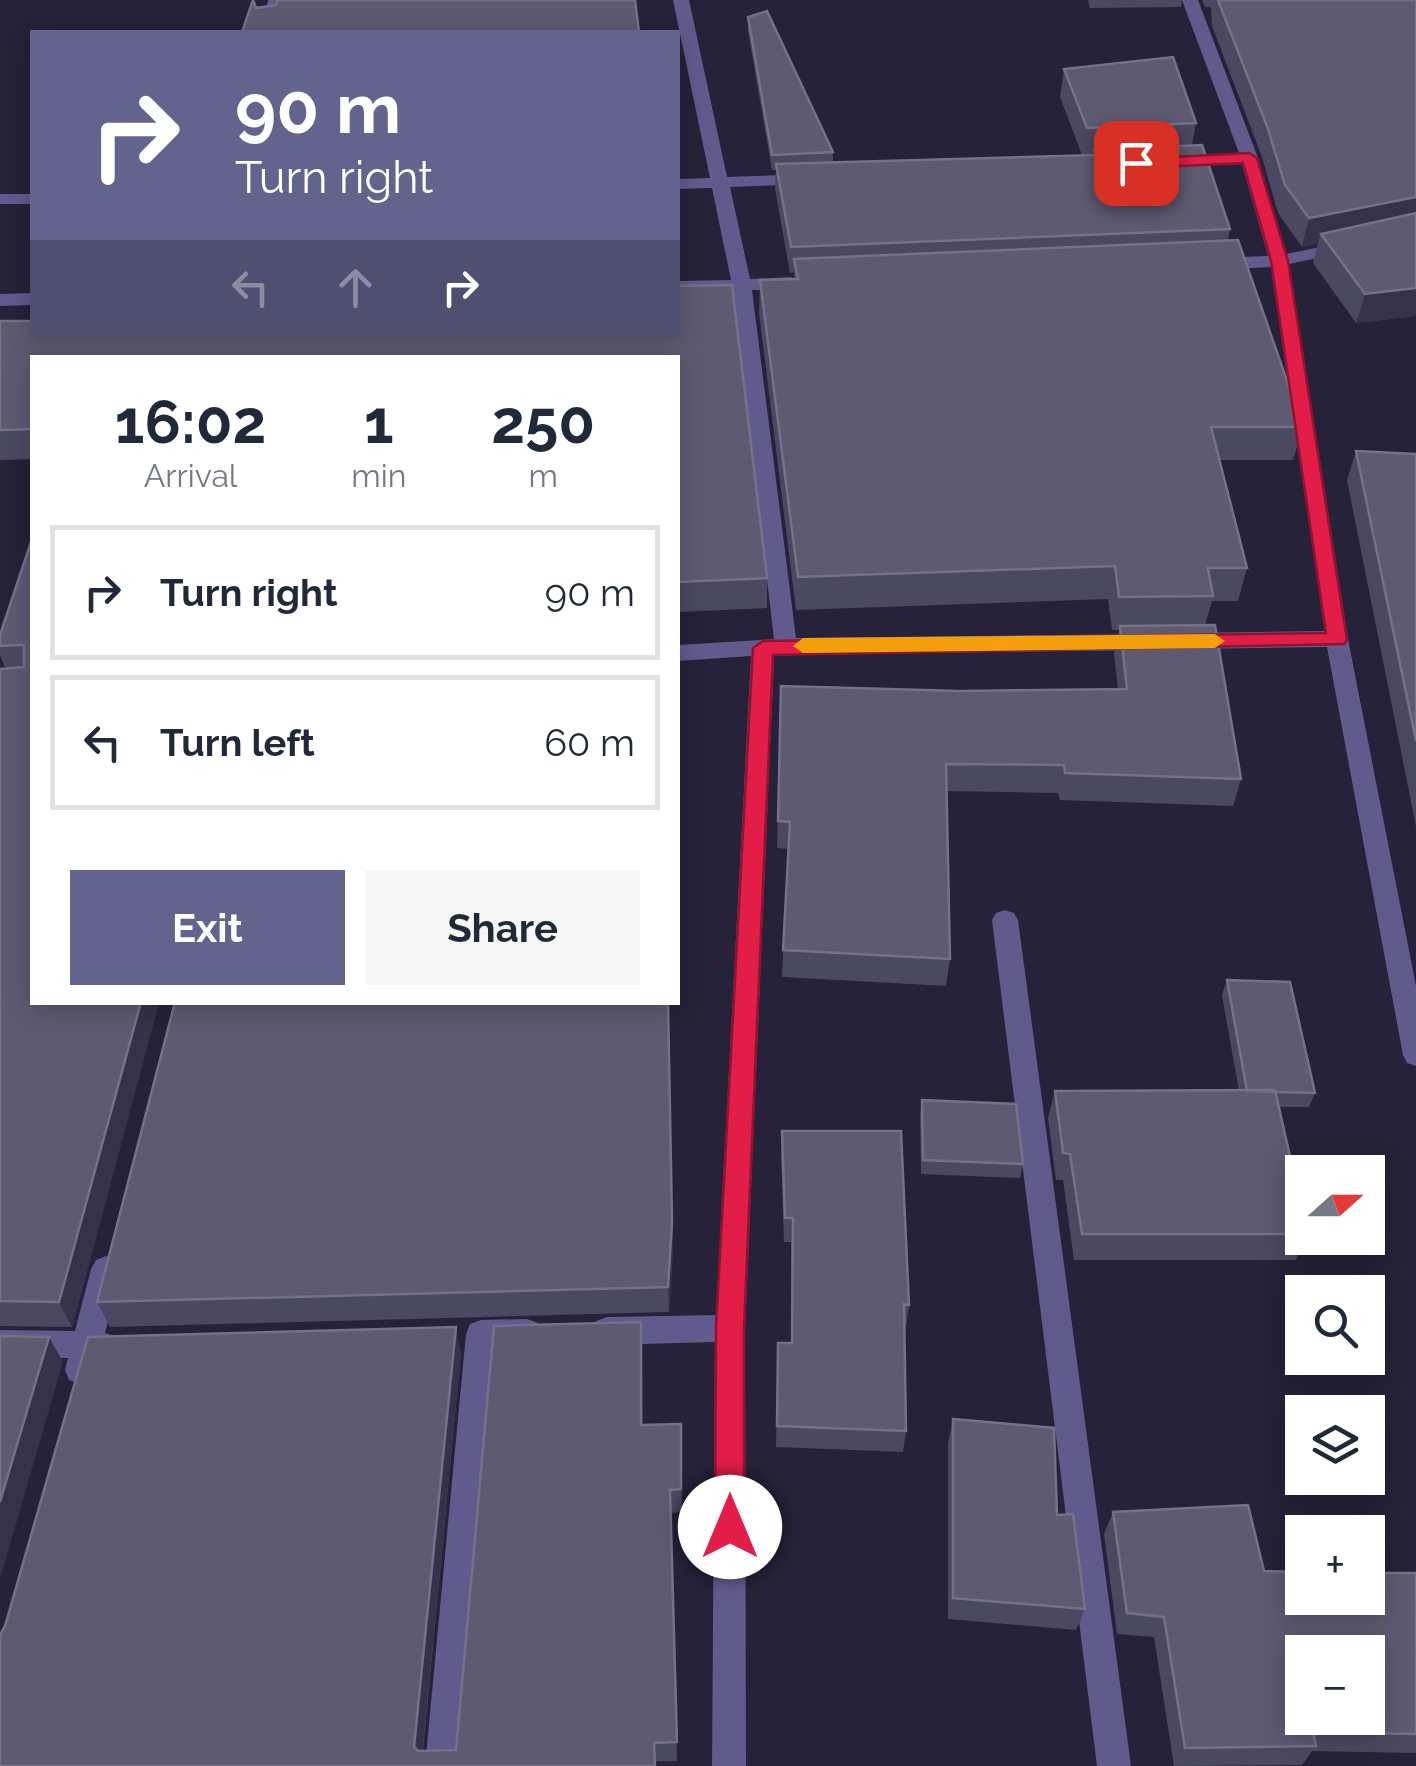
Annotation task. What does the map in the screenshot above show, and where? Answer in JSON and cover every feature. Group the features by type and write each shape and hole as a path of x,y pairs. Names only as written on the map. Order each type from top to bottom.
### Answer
{"street":[{"path":"269,30 276,0"},
{"path":"681,0 742,286 774,647 730,1328 730,1766"},
{"path":"1190,0 1249,158 1279,261 1337,640 1416,1054"},
{"path":"1155,162 1249,158"},
{"path":"680,184 832,178"},
{"path":"0,199 30,198"},
{"path":"1200,265 1279,261 1365,242"},
{"path":"680,287 822,282"},
{"path":"0,300 30,299"},
{"path":"680,653 774,647 1337,640"},
{"path":"1005,920 1114,1766"},
{"path":"73,1396 111,1250"},
{"path":"442,1766 471,1334 730,1328"},
{"path":"0,1344 126,1344"}],"building":[{"path":"253,0 256,8 276,5 277,0 635,0 639,30 243,30"},
{"path":"1218,0 1416,0 1416,197 1309,218 1285,185 1268,129"},
{"path":"767,11 833,152 772,155 748,17"},
{"path":"1173,57 1196,123 1087,128 1064,69"},
{"path":"1202,145 1230,229 791,247 776,164 1096,155 1094,150"},
{"path":"1416,213 1416,288 1365,294 1321,234"},
{"path":"1238,240 1303,427 1211,427 1247,568 1208,568 1213,596 1119,597 1115,566 798,577 760,280 798,279 794,259"},
{"path":"732,285 767,578 680,582 680,355 30,355 30,429 0,430 0,321 30,321 30,335 680,335 680,286"},
{"path":"1356,451 1416,454 1416,741"},
{"path":"30,545 30,1005 140,1005 59,1302 0,1301 0,669 24,667 24,645 0,646 0,635"},
{"path":"1215,625 1241,779 1065,773 1064,765 946,764 950,959 783,950 790,822 778,821 781,686 960,691 1127,689 1120,626"},
{"path":"1227,980 1290,982 1315,1093 1247,1091"},
{"path":"174,1005 668,1005 672,1222 668,1287 97,1302"},
{"path":"1275,1090 1290,1155 1285,1155 1285,1234 1082,1234 1070,1154 1063,1153 1055,1091"},
{"path":"922,1100 1016,1104 1023,1164 923,1160"},
{"path":"782,1131 901,1131 909,1305 904,1304 906,1431 777,1426 778,1343 792,1343 793,1218 785,1218"},
{"path":"641,1322 641,1425 681,1424 681,1489 670,1490 677,1742 654,1743 655,1766 0,1766 0,1635 88,1337 456,1327 414,1747 418,1751 456,1750 494,1326"},
{"path":"0,1336 49,1337 0,1502"},
{"path":"953,1419 1054,1428 1057,1515 1073,1514 1085,1609 953,1598"},
{"path":"1248,1505 1264,1571 1285,1572 1285,1615 1385,1615 1385,1573 1416,1573 1416,1734 1385,1733 1385,1635 1285,1635 1285,1735 1314,1735 1316,1746 1185,1748 1164,1617 1127,1613 1113,1512"}],"slow traffic":[{"path":"803,646 1215,641"}],"route":[{"path":"730,1527 730,1328 763,648 1337,640 1279,261 1249,158 1136,163"}]}
